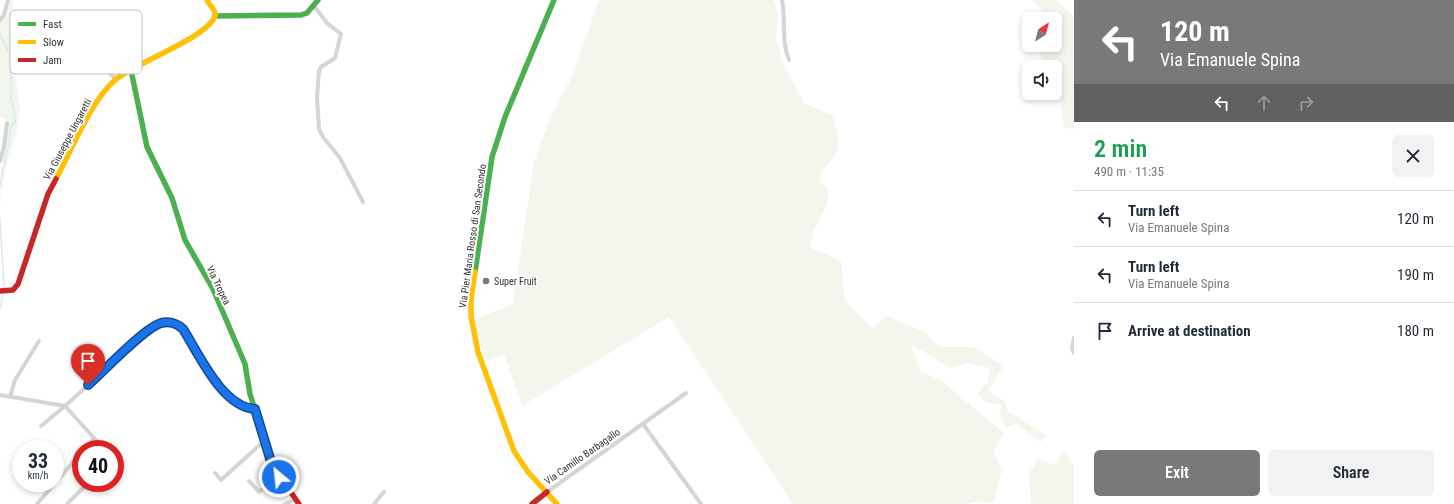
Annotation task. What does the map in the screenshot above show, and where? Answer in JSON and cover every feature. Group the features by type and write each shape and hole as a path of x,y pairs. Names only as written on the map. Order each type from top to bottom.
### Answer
{"street":[{"path":"0,20 4,15 8,0"},
{"path":"208,0 214,10 215,16 294,16 307,12 318,0"},
{"name":"Via Pier Maria Rosso di San Secondo","path":"554,0 545,28 498,135 492,157 471,299 470,316 478,352 514,451 528,472 558,504"},
{"path":"782,0 784,16 783,32 789,60"},
{"path":"314,6 327,23 341,34 335,58 321,67 319,71 319,129 323,137 340,158 363,202"},
{"name":"Via Giuseppe Ungaretti","path":"142,64 190,38 206,27 215,16"},
{"path":"110,74 116,79"},
{"name":"Via Giuseppe Ungaretti","path":"1,291 8,291 16,288 20,280 48,194 97,100 116,79 124,74"},
{"name":"Via Tropea","path":"131,74 147,147 172,198 185,240 210,283 245,364 250,394 272,465 298,502"},
{"path":"0,161 4,147 7,123"},
{"path":"41,426 66,406 151,328 159,324 170,322 175,323 183,329 226,395 243,407 255,409"},
{"path":"1074,338 1072,348 1074,353"},
{"path":"10,397 15,380 39,341"},
{"name":"Via Camillo Barbagallo","path":"532,504 686,393"},
{"path":"0,395 66,406 94,438"},
{"path":"644,424 701,504"},
{"path":"215,473 221,480 264,441"},
{"path":"37,504 72,464"},
{"path":"249,481 259,492 279,477"},
{"path":"67,504 79,492"},
{"path":"374,504 384,492"},
{"path":"285,504 298,502"}],"shaded area":[{"path":"599,0 774,0 778,15 776,40 785,68 805,104 833,115 838,136 837,149 820,177 819,182 828,188 828,199 815,229 810,248 841,261 845,301 872,328 887,316 924,332 940,347 973,347 1004,366 988,391 1006,402 1007,411 1046,435 1041,442 1016,424 1006,427 999,416 1001,405 986,403 977,394 987,383 990,368 968,363 950,368 911,344 921,372 941,380 1004,433 993,452 1002,470 993,503 793,504 669,317 522,406 504,355 486,361 475,331 476,319 513,304 534,162 548,123 572,76"},
{"path":"1031,0 1057,0 1074,17 1074,129 1064,127 1060,100 1062,100 1062,60 1043,60 1040,52 1062,52 1062,12 1041,12 1041,8"},
{"path":"10,1 13,1 12,10 10,10 10,74 15,74 20,110 16,134 3,179 1,207 4,153 9,121 0,117 0,22 7,15"},
{"path":"1064,450 1074,466 1074,504 1031,504 1029,472 1039,459 1054,465"}],"waterway":[{"path":"0,34 10,56"},
{"path":"0,187 11,126 15,121 11,98 11,74"},
{"path":"0,218 4,287 0,309"}],"traffic: fast":[{"path":"215,16 301,15 307,13 318,0"},
{"path":"475,272 492,157 505,117 554,0"},
{"path":"132,74 147,147 172,198 185,240 213,289 245,364 250,394 255,410"}],"traffic: slow":[{"path":"142,64 199,33 209,24 215,14 207,0"},
{"path":"56,179 75,140 98,100 106,89 124,74"},
{"path":"475,272 471,299 471,316 478,352 514,451 528,472 557,504"}],"traffic: jam":[{"path":"0,291 13,290 18,284 48,194 56,179"},
{"path":"255,410 272,465 299,504"},
{"path":"532,504 547,492"}],"place":[{"name":"Super Fruit","path":"486,281"}],"route":[{"path":"88,385 151,328 165,322 175,323 183,329 220,388 226,395 235,403 243,407 255,409 272,465 279,477"}]}
